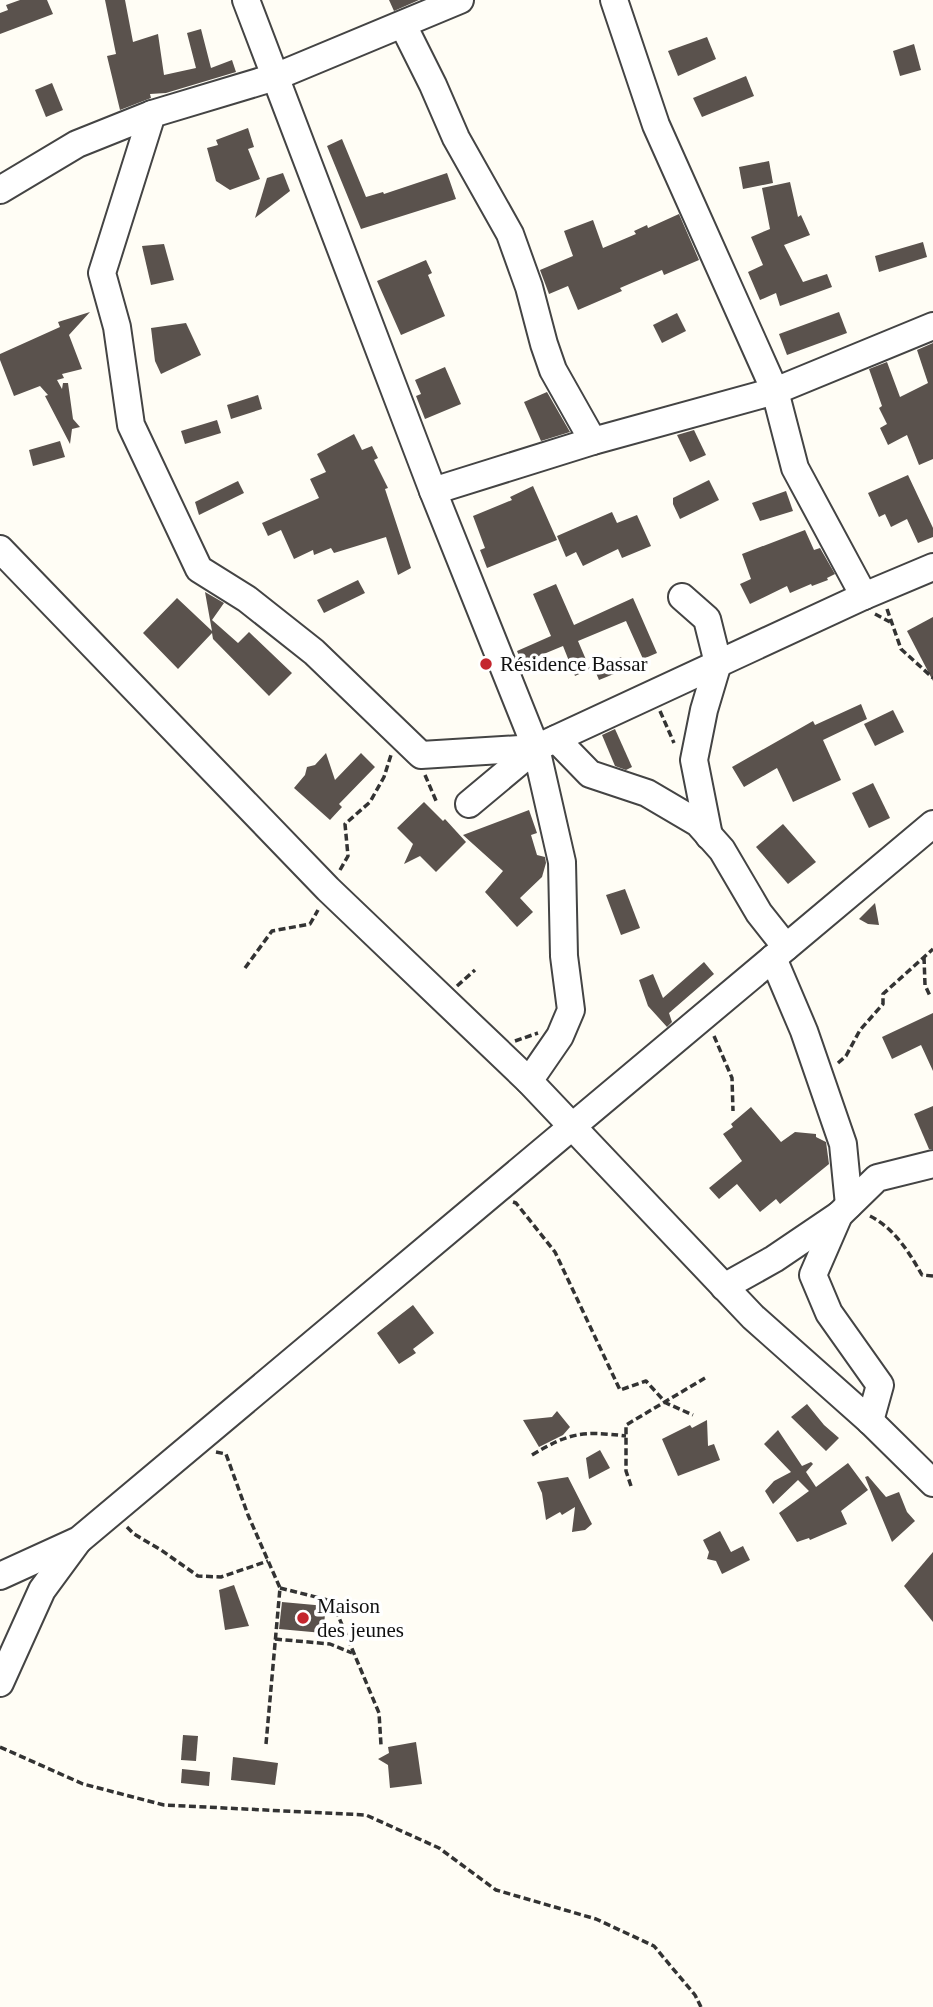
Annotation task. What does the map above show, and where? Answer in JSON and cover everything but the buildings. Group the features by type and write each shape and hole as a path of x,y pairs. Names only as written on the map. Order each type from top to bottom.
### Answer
{"street":[{"path":"246,0 433,491 546,743 562,862 564,956 570,1010 560,1036 529,1081"},
{"path":"0,190 77,144 152,114 275,77 460,0"},
{"path":"614,0 656,125 775,391 795,468 864,596"},
{"path":"403,25 456,138 510,234 529,287 553,370 593,441"},
{"path":"152,114 103,273 117,327 131,425 199,569 247,599 314,652 421,755 546,743 590,774 648,793 698,824 722,850 780,952 843,1144 844,1210 813,1275 829,1313 880,1385 870,1421"},
{"path":"433,491 593,441 775,391 933,326"},
{"path":"0,549 308,869 529,1081 753,1317 870,1421 933,1483"},
{"path":"469,804 546,743 864,596 933,567"},
{"path":"682,597 707,619 718,663 704,710 694,760 709,836"},
{"path":"0,1683 42,1590 79,1540 933,824"},
{"path":"724,1287 774,1259 844,1210 877,1178 933,1164"},
{"path":"0,1576 79,1540"}],"path":[{"path":"898,582 886,607 901,649 933,678"},
{"path":"653,693 676,747"},
{"path":"421,755 420,763 436,803"},
{"path":"820,1077 846,1056 860,1030 883,1004 883,994 933,949"},
{"path":"924,957 925,985 929,996"},
{"path":"719,1026 714,1037 732,1078 733,1111"},
{"path":"495,1049 536,1032 560,1036"},
{"path":"516,1203 555,1252 620,1390 646,1381 666,1403 693,1415"},
{"path":"844,1210 880,1221 906,1248 922,1275 933,1276"},
{"path":"631,1486 626,1471 626,1425 705,1378"},
{"path":"532,1455 571,1435 589,1432 626,1436"},
{"path":"190,1447 226,1454 248,1515 280,1588 266,1744"},
{"path":"112,1512 134,1534 198,1576 222,1577 268,1561"},
{"path":"280,1588 332,1601 379,1713 381,1745"},
{"path":"275,1639 330,1644 353,1653"},
{"path":"0,1747 83,1784 164,1805 366,1815 439,1848 496,1890 597,1919 654,1946 695,1995 701,2007"}],"place":[{"name":"Résidence Bassar","path":"486,664"},
{"name":"Maison des jeunes","path":"303,1618"}]}
